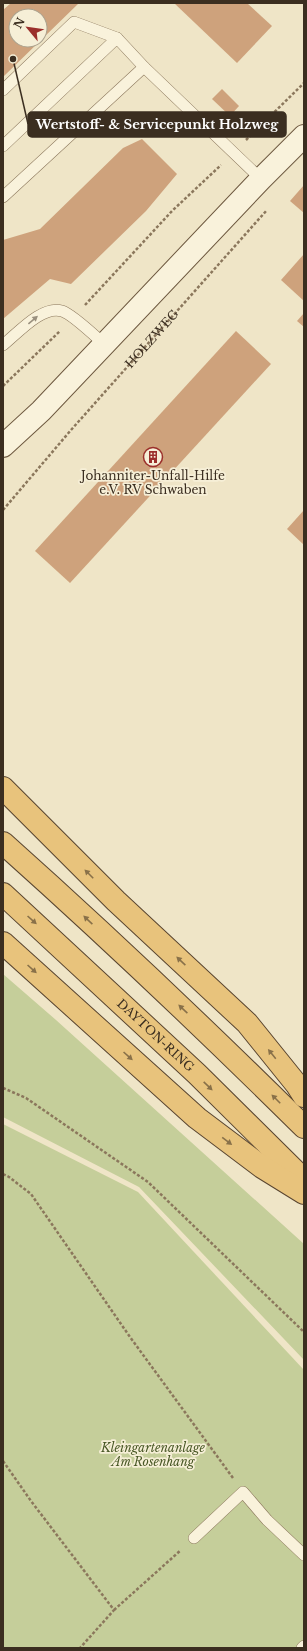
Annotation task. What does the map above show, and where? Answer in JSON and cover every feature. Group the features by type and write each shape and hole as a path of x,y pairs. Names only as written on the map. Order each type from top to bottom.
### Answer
{"highway":[{"path":"3,788 116,902 247,1023 298,1085 304,1096"},
{"path":"3,843 82,914 217,1041 304,1127"},
{"name":"DAYTON-RING","path":"3,894 197,1074 304,1180"},
{"path":"3,943 197,1118 262,1167 304,1193"}],"main road":[{"path":"3,461 42,411 104,344 304,136"},
{"path":"3,446 42,411"}],"lane":[{"path":"3,90 74,22 117,38 144,67 261,179"},
{"path":"3,146 117,38"},
{"path":"3,197 144,67"},
{"path":"3,346 40,314 51,310 63,311 104,344"},
{"path":"194,1538 243,1492 267,1520 304,1555"}],"path":[{"path":"3,386 73,318 172,211 304,83"},
{"name":"HOLZWEG","path":"3,510 71,430 273,204"},
{"path":"3,1088 26,1098 148,1182 304,1332"},
{"path":"3,1174 10,1177 31,1194 130,1337 243,1492"},
{"path":"3,1462 114,1610"},
{"path":"80,1648 114,1610 194,1538"}],"green space":[{"path":"3,974 304,1244 304,1360 139,1187 3,1117"},
{"name":"Kleingartenanlage Am Rosenhang","path":"3,1124 138,1192 304,1370 304,1648 3,1648"}],"building":[{"path":"11,3 79,3 48,33 48,8 8,8 8,48 33,48 3,77 3,10"},
{"path":"174,3 247,3 272,26 237,63"},
{"path":"222,89 239,106 230,116 212,99"},
{"path":"142,139 177,174 146,211 71,284 50,279 3,319 3,240 40,229 123,148"},
{"path":"304,185 304,213 290,201"},
{"path":"304,254 304,301 281,280"},
{"path":"304,313 304,327 297,321"},
{"name":"Johanniter-Unfall-Hilfe e.V. RV Schwaben","path":"236,331 271,364 70,583 35,551"},
{"path":"304,510 304,545 287,529"}],"place":[{"name":"Wertstoff- & Servicepunkt Holzweg","path":"13,59"},
{"name":"Johanniter-Unfall-Hilfe e.V. RV Schwaben","path":"153,457"}]}
